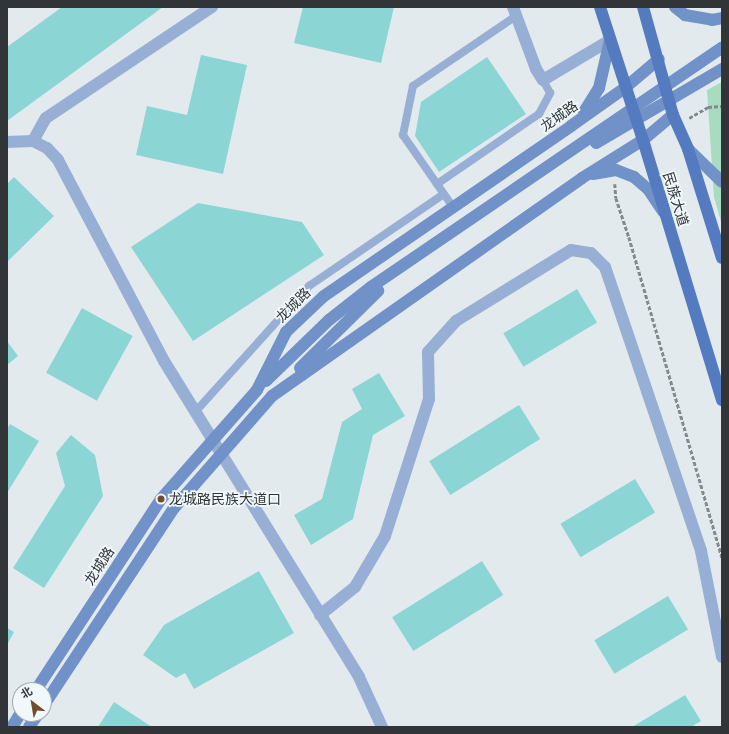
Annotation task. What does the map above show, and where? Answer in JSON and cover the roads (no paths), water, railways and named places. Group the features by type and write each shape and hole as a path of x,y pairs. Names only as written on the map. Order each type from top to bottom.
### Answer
{"main road":[{"name":"民族大道","path":"600,7 644,140 663,211 722,400"},
{"name":"民族大道","path":"643,7 659,59 673,115 688,149 722,258"}],"street":[{"path":"33,141 46,118 212,7"},
{"path":"677,7 686,15 712,20 722,18"},
{"path":"514,11 536,69 542,80 610,40"},
{"path":"571,126 593,102 599,88 610,40"},
{"path":"256,390 299,346 373,290 722,48"},
{"path":"52,693 174,508 272,396 373,290 588,148 722,56"},
{"name":"龙城路","path":"41,682 161,499 256,390 286,332 324,296 571,126 626,87 659,59"},
{"path":"588,148 722,69"},
{"path":"272,396 582,178 644,140 673,115"},
{"path":"7,142 33,141 47,148 58,160 164,361 223,453 359,677 382,727"},
{"path":"688,149 722,182"},
{"path":"582,178 601,172 616,170 622,172 634,177 648,190 663,211"},
{"path":"320,615 355,587 385,536 429,399 428,352 456,321 571,250 591,253 604,267 701,551 722,657"}],"lane":[{"path":"453,207 403,135 413,86 514,11"},
{"path":"437,184 539,114 550,93 542,80"},
{"path":"196,411 309,286 444,194"}],"place":[{"name":"龙城路民族大道口","path":"161,499"}]}
